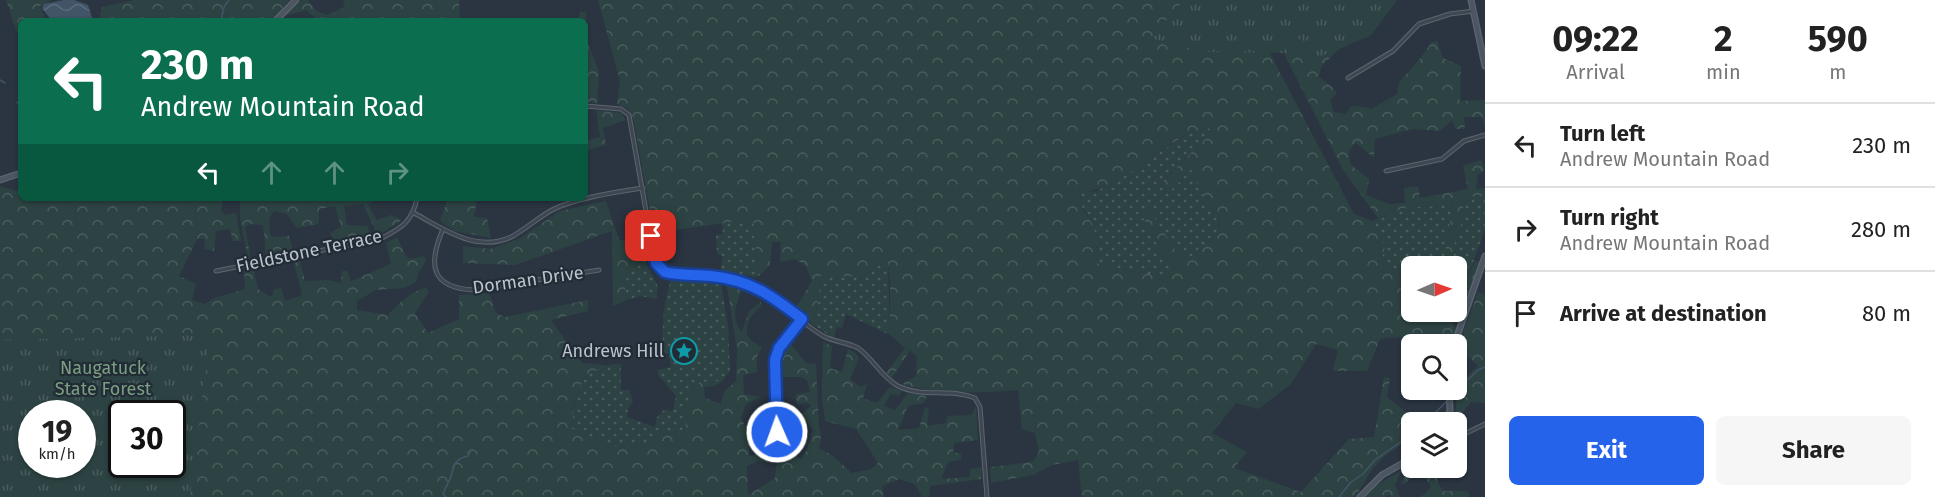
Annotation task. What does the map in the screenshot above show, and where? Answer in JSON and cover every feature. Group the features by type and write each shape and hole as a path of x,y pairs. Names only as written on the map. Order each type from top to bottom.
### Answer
{"street":[{"path":"278,18 296,0"},
{"path":"1471,0 1485,66"},
{"path":"1348,78 1393,51 1419,24 1450,14 1474,11"},
{"path":"588,106 621,109 627,113 656,263 662,270 671,273 716,276 751,285 772,296 825,337 858,348 899,387 920,392 969,396 976,399 981,412 987,497"},
{"path":"1386,171 1442,159 1464,141 1485,135"},
{"path":"0,180 18,174"},
{"path":"588,201 643,188"},
{"path":"416,201 414,213 461,239 485,243 512,237 553,210 587,201"},
{"name":"Fieldstone Terrace","path":"216,271 380,239 400,228 414,213"},
{"name":"Dorman Drive","path":"442,229 434,249 435,268 442,281 456,289 474,290 599,270"},
{"path":"1458,334 1485,256"},
{"path":"777,432 775,360 779,348 802,319"},
{"path":"1467,433 1485,424"},
{"path":"1360,497 1382,475 1401,464"}],"green space":[{"path":"6,0 52,0 40,6 45,18 18,18 17,33"},
{"path":"134,0 290,0 272,18 101,18 102,7"},
{"path":"302,0 308,0 316,11 327,15 345,7 343,0 459,0 460,18 316,18 306,10 284,16"},
{"path":"598,0 1242,0 1354,214 1372,221 1385,246 1381,263 1390,269 1401,272 1401,322 1452,322 1456,329 1454,334 1401,334 1401,338 1380,339 1367,371 1333,371 1338,350 1316,344 1291,384 1258,409 1236,403 1212,433 1247,452 1234,468 1301,492 1349,439 1374,437 1384,377 1390,378 1387,397 1406,412 1401,412 1401,445 1380,461 1354,497 1082,497 1078,460 1052,465 1033,475 991,483 990,467 1032,462 1039,452 1035,433 1022,429 1018,390 945,392 902,384 916,376 917,357 910,350 892,378 886,373 905,348 890,335 888,263 874,263 860,277 821,275 814,325 795,309 812,281 806,266 795,259 780,262 781,242 772,242 770,265 758,277 753,219 654,233 632,115 629,110 617,104 620,81","holes":["1203,126 1210,129 1208,136 1164,180 1162,193 1165,194 1174,188 1191,169 1199,188 1218,216 1219,232 1189,259 1176,252 1148,207 1139,211 1154,236 1160,253 1175,269 1169,277 1097,263 1095,232 1080,203 1081,192 1113,183"]},
{"path":"1184,0 1397,0 1371,35 1310,61 1301,38 1288,53 1204,52 1151,38"},
{"path":"1257,0 1397,0 1371,35 1339,49 1321,67 1319,77 1337,93 1330,100 1334,112 1346,114 1351,106 1371,109 1397,94 1399,82 1432,42 1437,41 1443,58 1461,66 1460,101 1485,100 1485,127 1482,117 1464,117 1465,129 1456,129 1452,120 1440,131 1413,129 1375,139 1374,158 1356,143 1349,150 1350,164 1369,179 1366,195 1389,204 1405,203 1404,188 1418,186 1420,198 1468,189 1463,166 1481,160 1485,170 1478,175 1476,189 1485,188 1485,196 1464,197 1461,225 1451,256 1446,256 1445,253 1453,202 1442,201 1441,207 1409,208 1378,218 1343,170"},
{"path":"580,12 586,12 586,18 579,18"},
{"path":"588,44 599,72 597,103 588,102"},
{"path":"596,110 621,113 626,120 603,128 606,145 588,150 588,140 600,137"},
{"path":"1203,125 1210,129 1209,136 1164,179 1174,188 1191,169 1199,188 1218,216 1219,232 1189,259 1176,252 1148,208 1139,211 1154,236 1160,253 1175,269 1169,277 1097,263 1095,232 1091,220 1079,201 1081,192 1097,191"},
{"path":"0,186 18,191 18,201 223,201 221,211 225,215 236,213 241,241 233,241 230,229 216,231 214,251 205,249 204,239 197,239 179,276 196,284 192,300 205,304 215,298 245,289 244,272 254,271 258,289 271,297 275,289 281,288 285,301 302,295 294,263 300,261 305,281 328,280 341,283 342,271 347,271 351,281 391,264 386,243 397,237 407,258 424,256 426,261 416,282 404,288 376,290 357,301 357,310 388,315 410,295 427,287 428,293 415,313 428,333 459,319 459,295 489,293 496,313 505,317 588,300 588,311 551,320 582,363 605,365 584,378 574,402 572,429 616,447 647,445 662,434 684,430 688,399 700,382 722,381 715,386 704,387 705,398 721,404 724,392 736,381 737,349 726,281 744,286 737,303 736,321 742,332 749,311 761,302 761,306 747,325 747,334 750,339 762,347 757,357 757,372 743,375 744,394 760,397 746,404 741,418 745,426 768,420 768,426 749,434 749,456 757,455 772,444 772,456 769,463 758,461 747,466 748,495 775,478 779,442 786,438 790,440 789,452 801,459 807,450 813,430 807,422 790,422 786,417 803,413 811,406 808,403 798,404 795,398 797,394 810,392 807,380 801,377 778,377 779,358 789,342 806,363 816,364 821,437 819,449 832,455 851,473 872,469 878,463 856,429 825,421 822,398 823,342 832,346 830,368 842,372 848,349 859,358 850,379 860,387 867,384 863,398 877,403 890,387 902,391 899,395 890,394 884,406 895,410 908,393 927,396 924,403 908,406 898,430 919,428 925,407 929,409 927,426 946,423 947,416 972,415 976,406 978,440 954,443 953,452 961,454 961,460 948,462 941,479 970,477 970,469 982,467 981,479 930,486 929,497 922,497 916,485 900,479 882,486 884,497 0,497"},
{"path":"1485,196 1485,229 1467,280 1467,256 1401,256 1401,272 1390,269 1381,263 1385,246 1372,221 1405,208 1440,207 1442,201 1453,202 1445,253 1461,225 1464,197"},
{"path":"240,201 373,201 368,205 377,220 391,215 402,220 377,234 363,204 344,206 347,225 368,226 370,236 336,244 330,233 341,227 335,206 319,209 319,224 297,228 287,214 274,211 269,219 270,235 289,236 293,251 266,256 263,225 251,224 245,227 251,260 248,259 240,218"},
{"path":"447,201 477,201 474,217 487,218 491,238 455,231 440,221"},
{"path":"606,201 619,240 632,241 645,232 649,256 635,260 630,270 625,284 627,300 613,306 612,231 515,265 463,263 463,246 490,249 519,239 560,211"},
{"path":"753,219 758,277 720,272 723,256 717,254 716,235 723,234 722,223"},
{"path":"643,257 658,287 656,299 640,296 627,300 625,284 628,274 635,260"},
{"path":"1475,261 1481,261 1467,300 1467,281"},
{"path":"888,262 890,335 846,314 842,327 836,328 834,339 814,325 821,275"},
{"path":"671,279 721,284 728,326 730,371 722,381 700,382 685,408 688,419 684,430 662,434 647,445 616,447 572,429 577,393 582,383 587,376 607,366 621,364 621,390 629,390 633,401 628,409 627,417 655,427 657,417 664,410 673,411 676,396 658,375 658,370 671,367 669,354 663,352 663,333 665,306"},
{"path":"1478,292 1485,295 1485,403 1471,402 1462,412 1455,412 1456,400 1467,400 1467,376 1478,366 1467,356 1467,334 1463,334"},
{"name":"Naugatuck State Forest","path":"210,335 190,497 0,497 0,340"},
{"path":"1401,471 1395,485 1400,497 1389,495 1365,497 1376,486"},
{"path":"1404,478 1412,478 1404,484 1401,483"},
{"path":"1425,478 1438,478 1437,481 1443,491 1467,491 1470,495 1467,497 1420,497 1431,486"}],"water":[{"path":"74,0 88,5 92,18 50,18 42,8 44,4"}],"waterway":[{"path":"222,18 224,7 229,0"},
{"path":"0,80 5,83"},
{"path":"1467,381 1478,370 1485,367"},
{"path":"1436,412 1447,401"},
{"path":"1339,497 1351,482 1363,474 1375,460 1401,442"},
{"path":"446,497 443,494 454,465 468,456 471,450"}],"place":[{"name":"Andrews Hill","path":"684,351"}],"route":[{"path":"651,236 656,263 665,272 737,280 761,289 802,319 779,348 775,360 777,432"}]}
